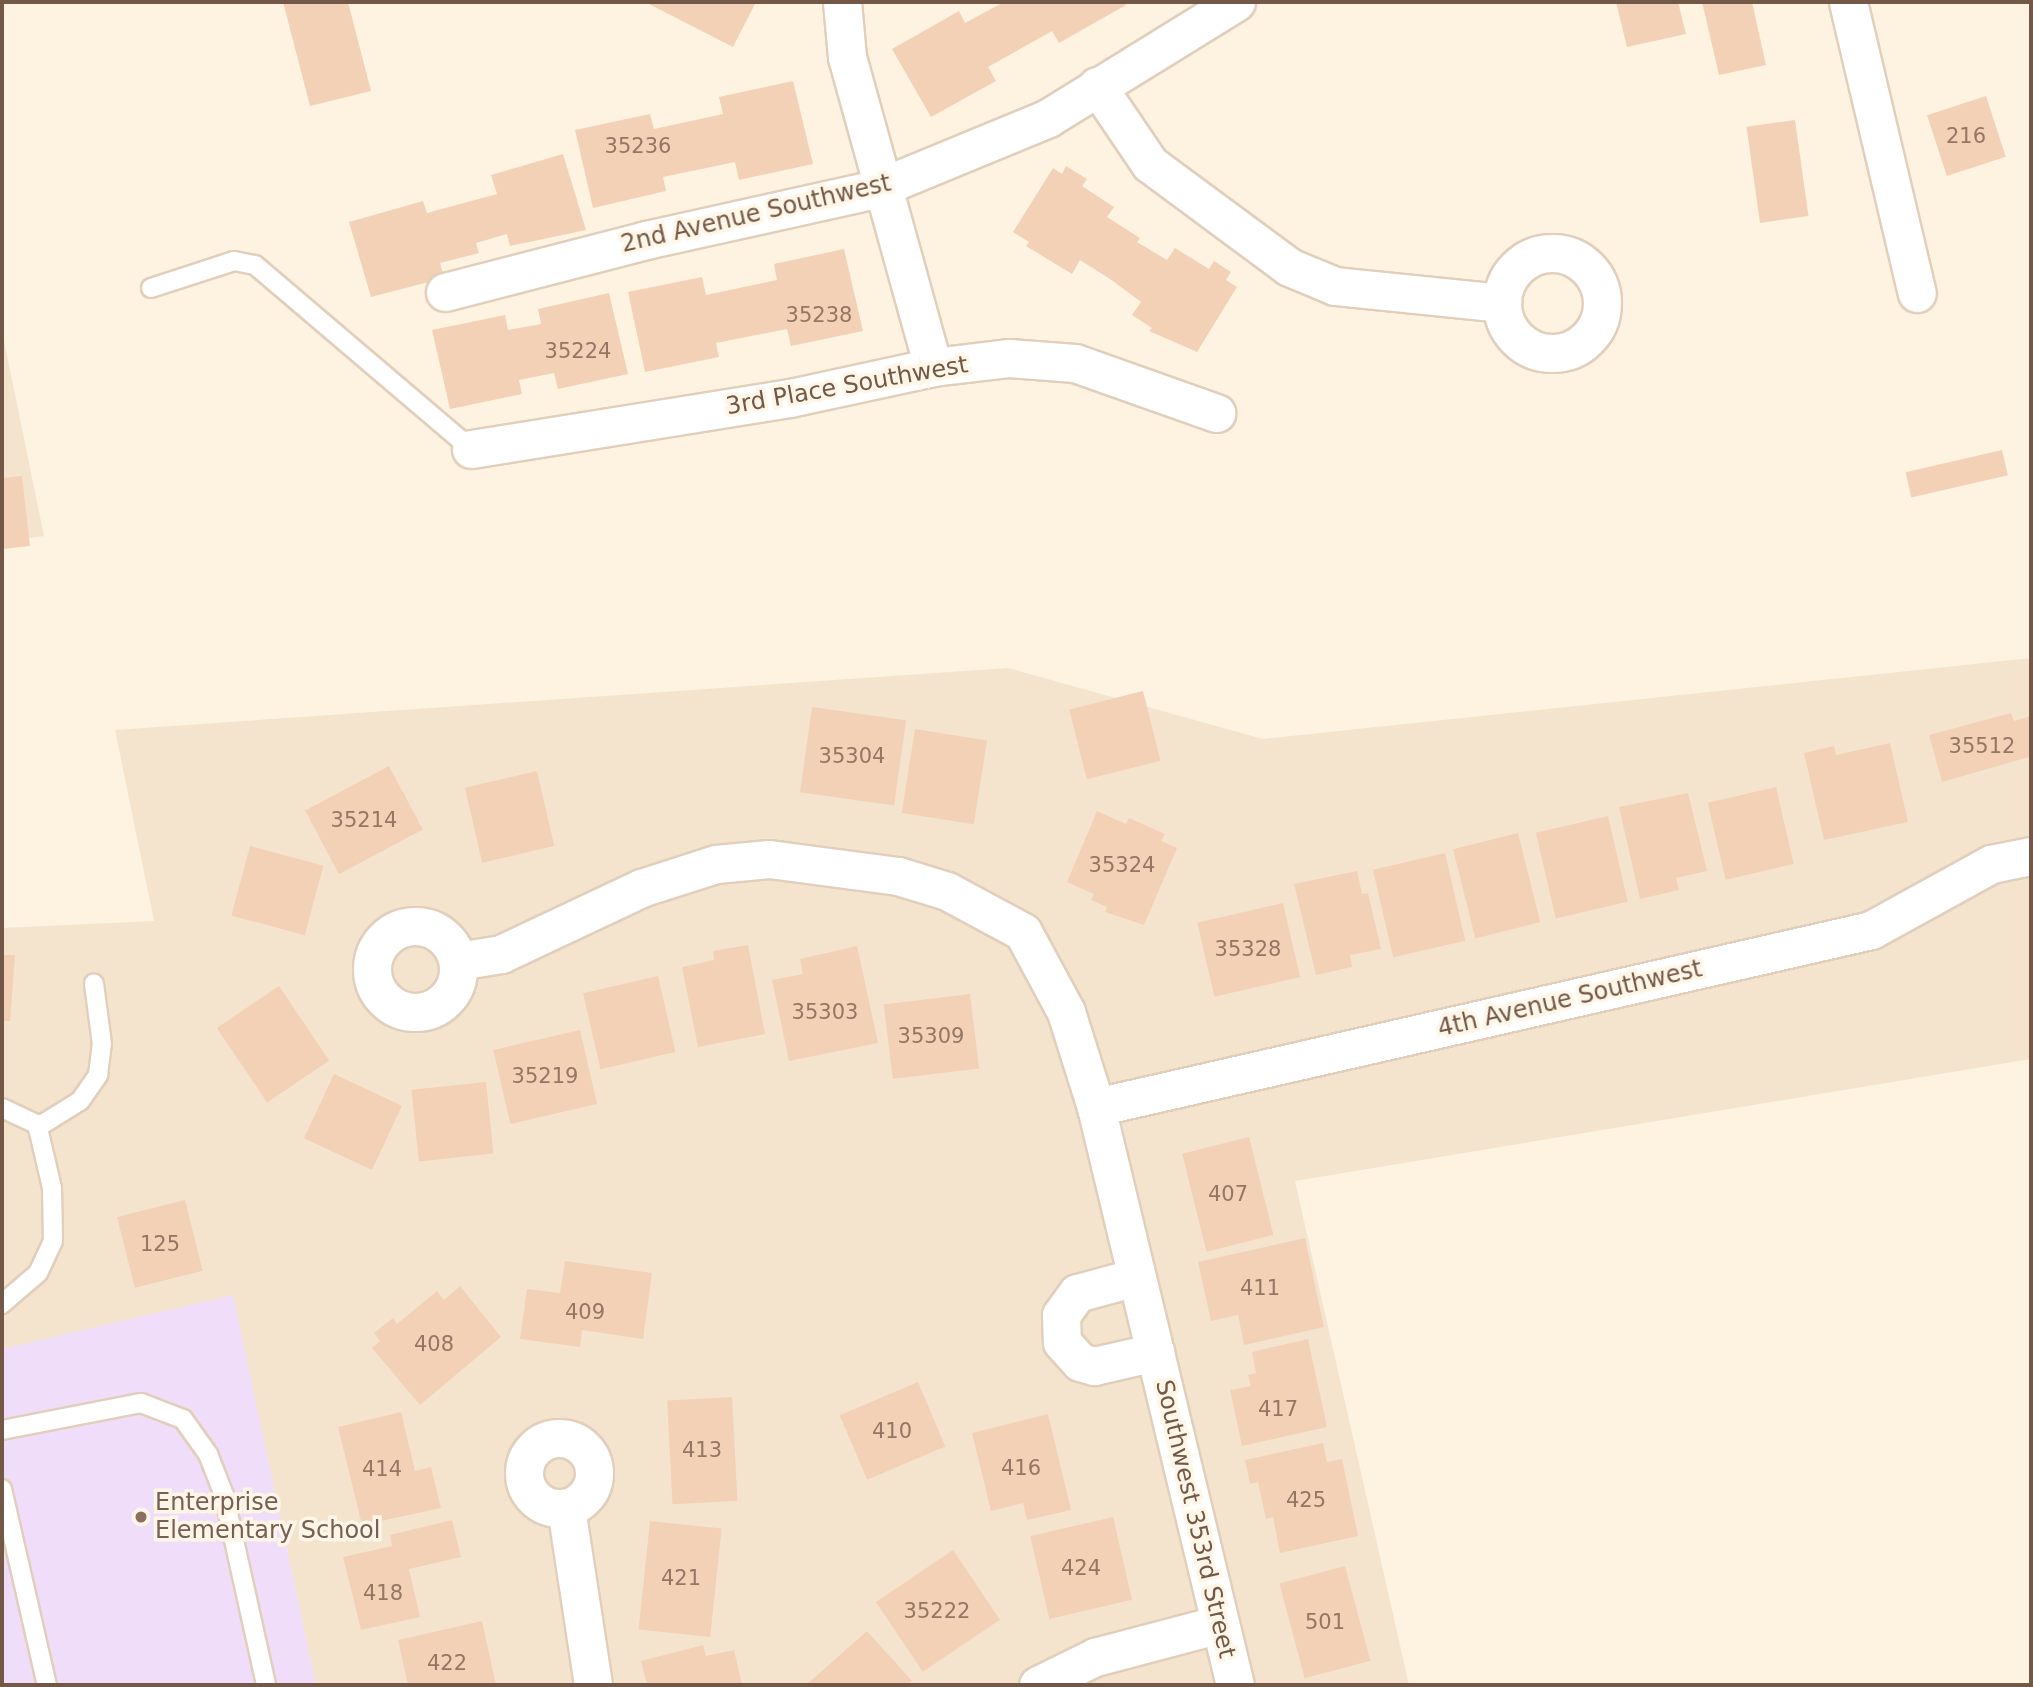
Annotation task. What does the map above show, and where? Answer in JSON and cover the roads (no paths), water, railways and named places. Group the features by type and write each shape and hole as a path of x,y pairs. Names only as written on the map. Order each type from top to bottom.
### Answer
{"street":[{"path":"842,2 847,57 886,186 933,367"},
{"name":"2nd Avenue Southwest","path":"445,292 886,186 1048,118 1236,2"},
{"path":"1848,2 1917,293"},
{"path":"1097,86 1150,164 1289,267 1335,286 1502,303"},
{"name":"3rd Place Southwest","path":"471,449 790,398 933,367 1009,358 1074,363 1216,414"},
{"name":"4th Avenue Southwest","path":"1096,1107 1871,930 1991,864 2031,856"},
{"name":"Southwest 353rd Street","path":"458,961 501,954 654,884 716,864 769,859 922,883 989,911 1023,932 1066,1012 1096,1107 1234,1685"},
{"name":"Southwest 353rd Street","path":"1136,1277 1077,1293 1061,1315 1062,1342 1080,1362 1094,1366 1155,1352"},
{"path":"566,1508 593,1685"},
{"path":"1038,1685 1095,1657 1220,1624"}],"lane":[{"path":"152,288 234,261 255,265 471,449"},
{"path":"38,1127 80,1101 97,1074 102,1044 94,984"},
{"path":"2,1108 38,1127 52,1188 53,1241 38,1273 2,1304"},
{"path":"2,1430 141,1403 183,1419 208,1454 224,1495 266,1685"},
{"path":"2,1489 47,1685"}],"place":[{"name":"Enterprise Elementary School","path":"141,1517"}]}
